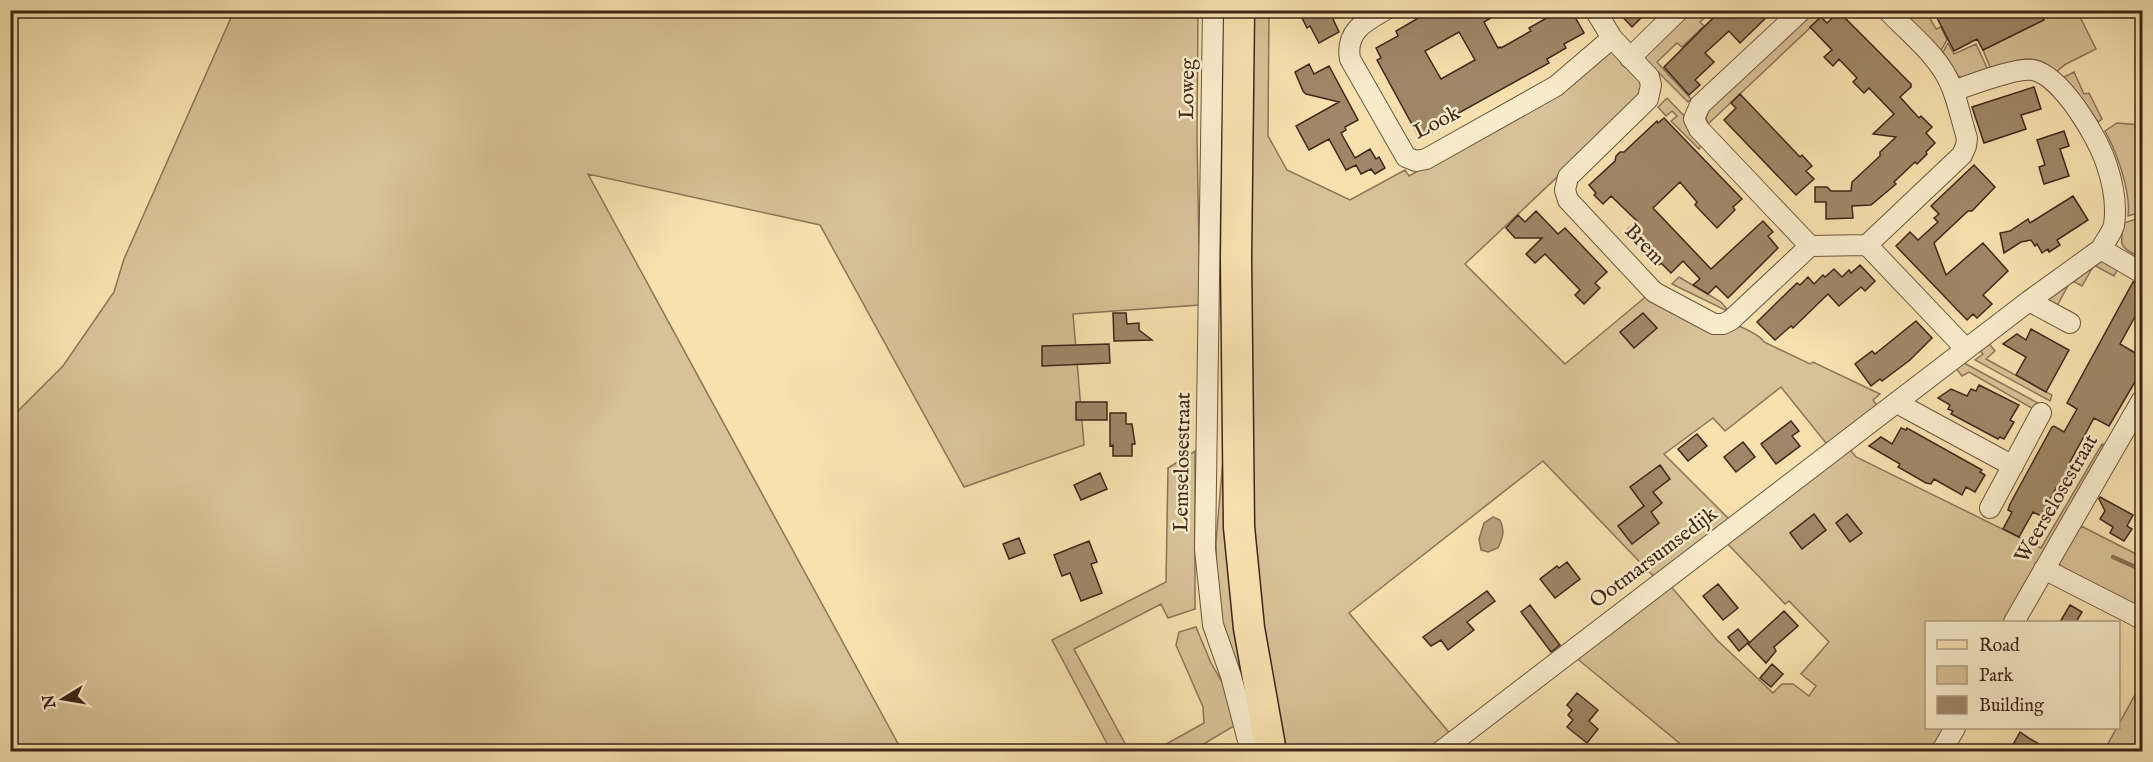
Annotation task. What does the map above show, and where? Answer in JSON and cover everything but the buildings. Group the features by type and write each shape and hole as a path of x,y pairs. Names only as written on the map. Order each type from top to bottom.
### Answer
{"main road":[{"path":"1239,10 1236,258 1239,527 1249,628 1267,747"}],"street":[{"name":"Loweg","path":"1211,168 1213,10"},
{"name":"Look","path":"1385,10 1356,17 1349,52 1350,59 1406,157 1416,161 1426,159 1556,86 1612,38"},
{"path":"1595,10 1612,38 1630,58 1679,10"},
{"path":"1802,10 1700,105 1694,119 1699,129 1810,246 1867,245 1962,155 1966,146 1967,138 1953,91 1945,74 1936,60 1887,10"},
{"name":"Brem","path":"1630,58 1649,77 1651,85 1648,99 1568,177 1565,190 1568,200 1654,292 1714,324 1723,324 1731,320 1810,246"},
{"path":"1953,91 2020,70 2034,70 2059,87 2080,114 2107,163 2113,187 2114,227 2101,249 2142,273"},
{"name":"Lemselosestraat","path":"1211,168 1205,549 1213,625 1231,676 1267,747"},
{"path":"1867,245 1966,349"},
{"name":"Ootmarsumsedijk","path":"1440,752 1966,349 2101,249"},
{"path":"2029,302 2070,323"},
{"name":"Weerselosestraat","path":"2015,621 2142,400"},
{"path":"1897,403 2013,466"},
{"path":"1990,508 2041,413"},
{"path":"2044,569 2142,620"},
{"path":"1941,752 1954,729"}],"green space":[{"path":"2039,10 2077,11 2096,49 2066,64 2056,72 2041,61 2033,59 2016,61 1991,69 1983,50 2043,20"},
{"path":"234,11 1198,11 1197,138 1200,305 1073,314 1084,445 964,487 820,225 588,174 902,751 11,752 11,418 63,366 114,292 124,259"},
{"path":"1247,11 1269,11 1268,136 1287,170 1350,200 1405,170 1409,176 1471,141 1610,51 1613,52 1643,83 1640,99 1465,264 1565,364 1649,294 1730,322 1758,336 1764,342 1880,394 1873,400 1880,410 1830,448 1781,387 1725,431 1713,418 1664,454 1732,522 1657,580 1543,461 1349,613 1452,736 1433,751 1283,751 1249,546"},
{"path":"1687,11 1712,11 1700,22 1704,26 1682,47 1677,43 1657,62 1691,99 1688,102 1643,57"},
{"path":"1808,11 1828,11 1708,124 1706,118 1709,110"},
{"path":"1900,11 1926,11 1936,29 1941,27 1947,40 1940,52"},
{"path":"1948,43 1954,54 1976,44 1988,70 1962,78 1958,76 1942,54"},
{"path":"2074,72 2084,94 2089,93 2102,119 2098,122 2064,77"},
{"path":"1667,98 1690,122 1703,142 1699,149 1671,121 1677,116 1672,111 1666,116 1658,107"},
{"path":"2117,123 2142,125 2142,212 2128,216 2127,195 2122,172 2105,131"},
{"path":"2142,217 2142,259 2123,246 2122,238 2124,223"},
{"path":"2102,260 2120,265 2114,276 2094,265 2082,286 2071,280 2057,306 2064,311 2062,315 2048,306 2046,299 2049,294 2089,263"},
{"path":"1679,277 1721,302 1727,309 1672,284"},
{"path":"1987,341 1995,351 1986,359 2052,395 2050,401 1975,360 1983,354 1978,348"},
{"path":"1964,363 2038,403 2035,410 1969,372 1962,376 1954,366"},
{"path":"1225,436 1234,609 1243,677 1251,711 1220,622 1217,591 1216,542"},
{"path":"2102,444 2108,447 2007,621 1925,621 1925,729 1946,729 1933,751 1689,751 1574,656 1668,583 1717,640 1773,693 1782,684 1793,684 1809,696 1816,686 1801,674 1829,642 1789,601 1785,604 1724,540 1848,447 1856,457 2041,548"},
{"path":"1195,451 1195,609 1168,618 1161,604 1074,649 1129,751 1111,751 1052,640 1166,582 1168,468"},
{"path":"2081,526 2142,557 2142,615 2061,570 2058,557"},
{"path":"1196,627 1211,663 1226,689 1234,726 1192,751 1152,752 1204,723 1203,707 1176,645 1179,632"},
{"path":"2142,682 2142,751 2104,751 2116,729 2120,729 2120,722"}],"shaded area":[{"path":"1493,517 1500,520 1503,534 1498,548 1488,552 1481,550 1479,539 1484,523"}],"waterway":[{"path":"2113,557 2142,570"}]}
